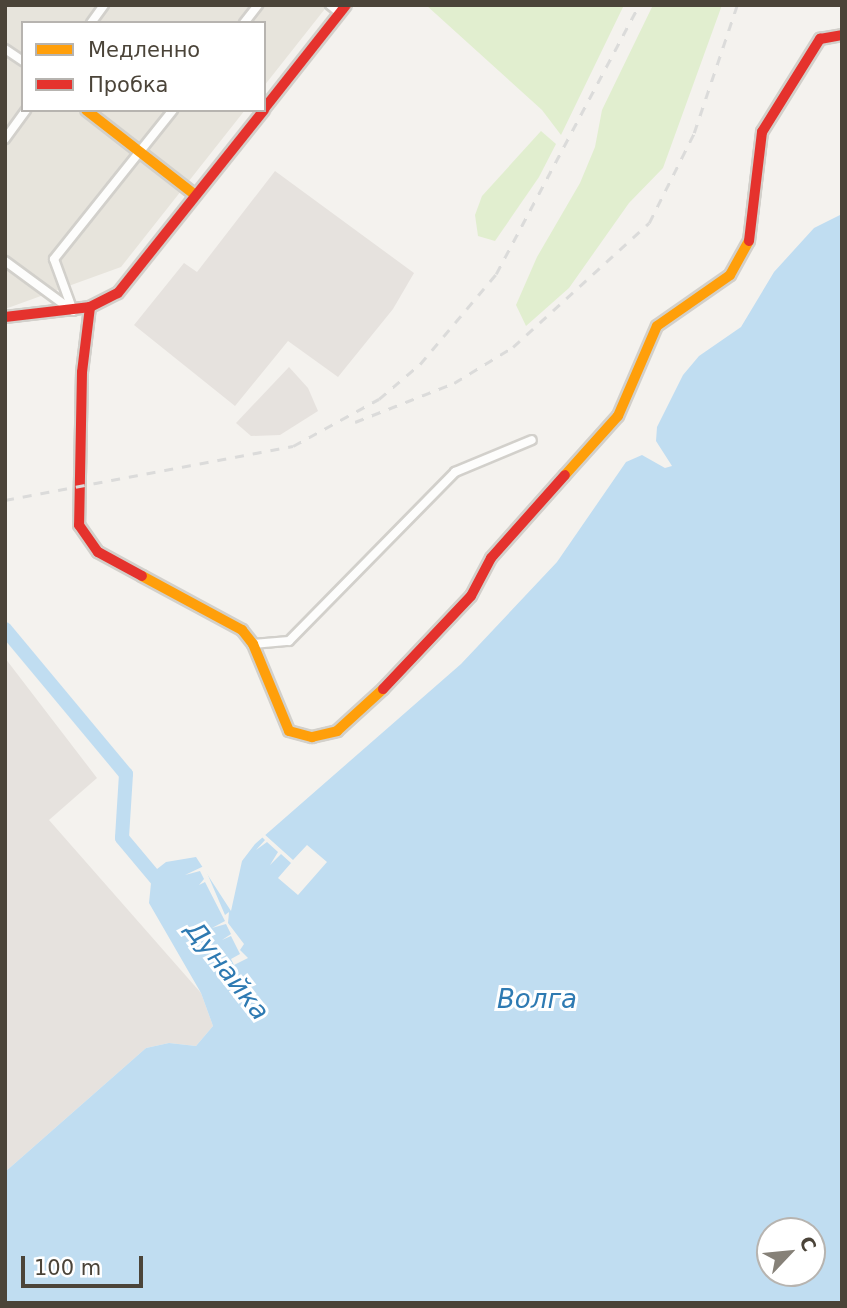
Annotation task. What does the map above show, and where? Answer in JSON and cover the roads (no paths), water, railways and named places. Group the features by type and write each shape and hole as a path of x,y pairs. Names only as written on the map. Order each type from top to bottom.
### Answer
{"street":[{"path":"92,21 104,5"},
{"path":"246,21 258,5"},
{"path":"266,107 343,9 330,5"},
{"path":"90,307 82,372 79,525 98,552 242,630 253,644 289,730 312,737 337,731 396,677 471,596 491,558 618,416 657,326 730,275 748,249 762,132 820,39 842,34"},
{"path":"5,49 21,60"},
{"path":"5,139 25,112"},
{"path":"88,112 195,195"},
{"path":"73,311 54,259 171,112"},
{"path":"5,317 73,311 90,307 118,293 134,277 195,195 262,112"},
{"path":"5,261 73,311"},
{"path":"253,644 289,641 455,472 532,440"}],"water":[{"name":"Волга","path":"842,214 842,1303 5,1303 5,1172 146,1048 169,1043 196,1046 213,1026 201,993 149,903 152,873 166,862 196,857 231,911 242,861 255,844 461,664 557,562 626,462 642,455 665,468 672,466 656,441 657,427 683,375 699,356 741,327 774,272 814,228"}],"waterway":[{"name":"Дунайка","path":"5,629 126,774 122,838 163,887"}],"railway":[{"path":"5,500 293,446 379,399 420,364 496,274 639,5"},
{"path":"355,422 454,383 513,347 649,223 694,133 737,5"}]}
